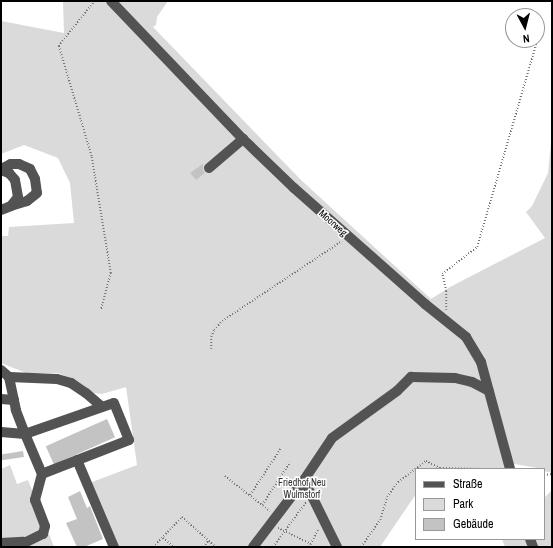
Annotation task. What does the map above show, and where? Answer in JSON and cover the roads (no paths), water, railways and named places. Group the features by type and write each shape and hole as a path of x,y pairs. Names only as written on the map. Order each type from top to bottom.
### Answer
{"street":[{"name":"Moorweg","path":"111,1 243,139 349,237 446,322 466,337 480,362 490,391 510,468"},
{"path":"208,168 243,139"},
{"path":"1,170 11,164 19,164 30,168 35,179 37,193 27,202 1,210"},
{"path":"1,170 9,173 15,180 18,198 11,206"},
{"path":"1,543 20,545 43,534 45,526 35,500 42,474 25,434 5,374 57,379 71,383 86,392 102,407"},
{"path":"253,547 304,480 332,438 396,392 411,377 455,378 472,382 490,391"},
{"path":"1,399 14,400"},
{"path":"1,432 25,434 114,403 129,440 42,474"},
{"path":"77,460 114,547"},
{"path":"304,480 337,547"}],"park label":[{"name":"Friedhof Neu Wulmstorf","path":"302,488"}]}
